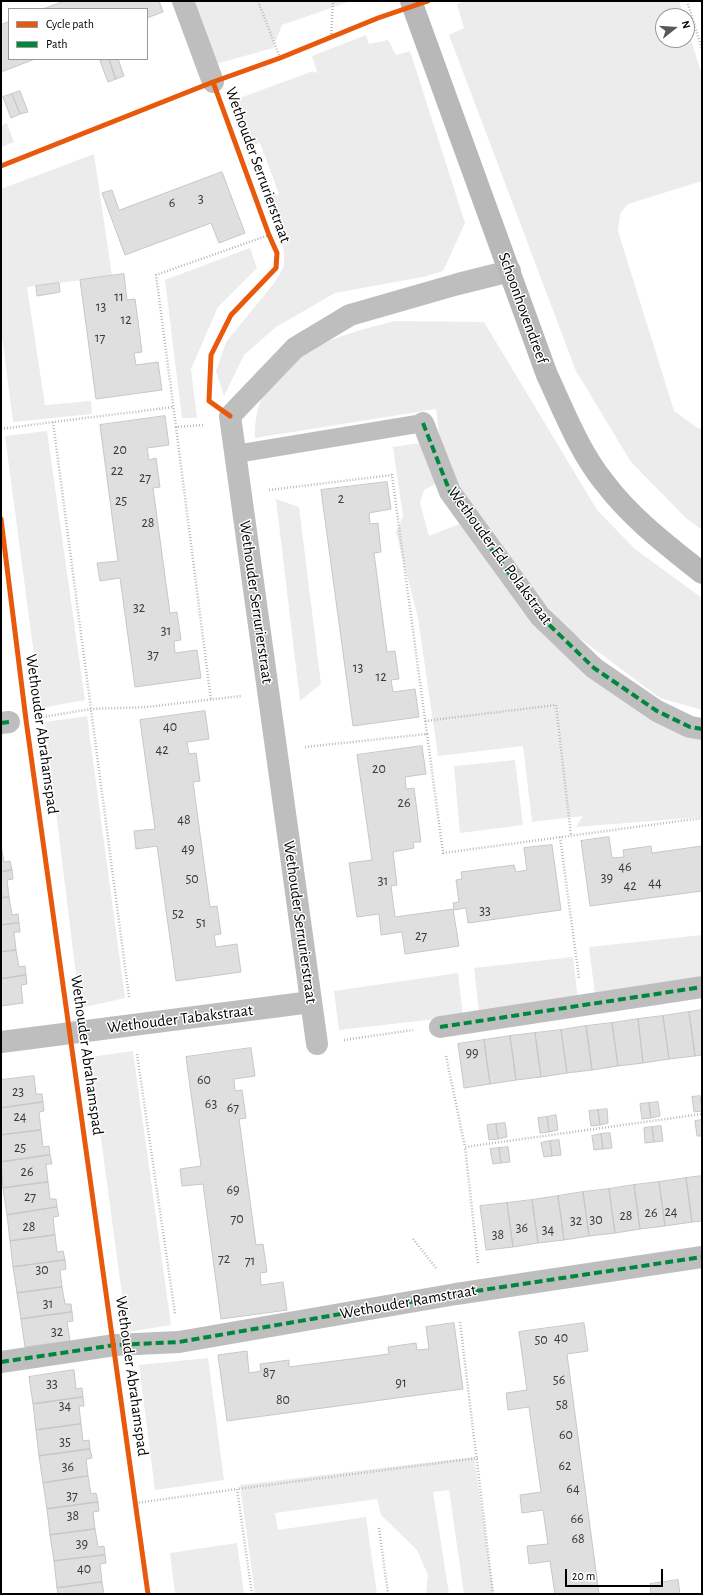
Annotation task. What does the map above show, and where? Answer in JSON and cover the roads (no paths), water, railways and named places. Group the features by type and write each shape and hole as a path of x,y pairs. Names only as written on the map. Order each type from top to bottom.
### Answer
{"street":[{"path":"183,1 213,82"},
{"name":"Schoonhovendreef","path":"411,1 547,375 586,457 603,482 629,511 655,536 702,573"},
{"name":"Wethouder Serrurierstraat","path":"317,1044 230,416 295,348 350,315 458,284 510,271"},
{"name":"Wethouder Ed. Polakstraat","path":"423,422 450,492 540,616 594,668 657,711 690,727 702,729"},
{"path":"440,1026 702,987"},
{"name":"Wethouder Tabakstraat","path":"1,1042 312,1002"},
{"name":"Wethouder Ramstraat","path":"1,1362 115,1345 179,1342 456,1294 702,1257"}],"lane":[{"name":"Wethouder Ed. Polakstraat","path":"236,454 423,422"}]}
